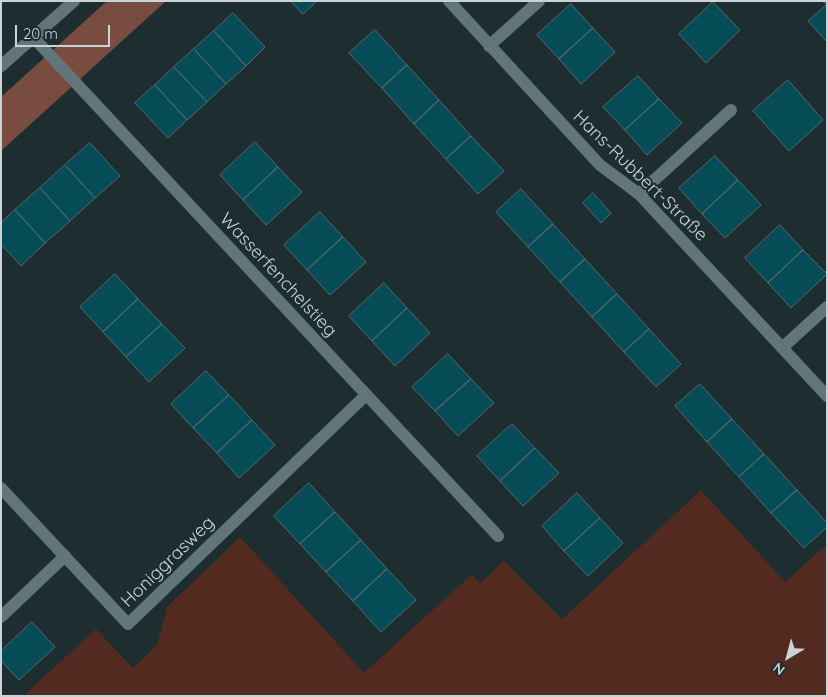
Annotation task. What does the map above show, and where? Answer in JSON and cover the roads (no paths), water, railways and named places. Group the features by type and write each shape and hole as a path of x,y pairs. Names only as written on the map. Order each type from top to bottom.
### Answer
{"street":[{"path":"1,66 74,1"},
{"name":"Hans-Rubbert-Straße","path":"449,1 600,165 639,194 827,396"},
{"path":"489,46 539,1"},
{"name":"Wasserfenchelstieg","path":"34,38 498,536"},
{"path":"639,194 731,110"},
{"path":"782,348 827,307"},
{"name":"Honiggrasweg","path":"1,488 128,624 366,395"},
{"path":"1,617 65,556"}]}
